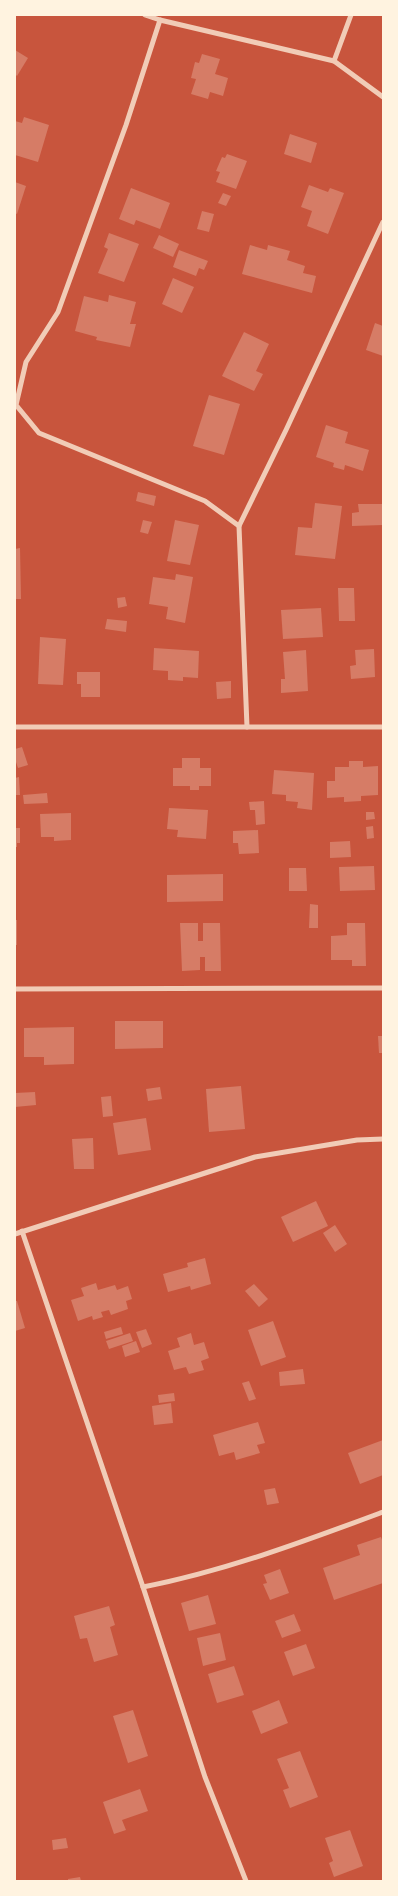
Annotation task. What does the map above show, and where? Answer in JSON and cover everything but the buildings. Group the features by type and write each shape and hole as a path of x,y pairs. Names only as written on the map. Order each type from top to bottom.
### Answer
{"street":[{"path":"145,15 334,61 383,97"},
{"path":"334,61 351,15"},
{"path":"160,20 126,124 58,312 26,362 16,405 39,433 205,501 239,526"},
{"path":"247,727 239,526 383,222"},
{"path":"15,727 383,727"},
{"path":"15,989 383,988"},
{"path":"15,1234 255,1157 357,1140 383,1140"},
{"path":"22,1232 143,1587 205,1777 246,1881"},
{"path":"143,1587 216,1570 344,1528 383,1512"}]}
